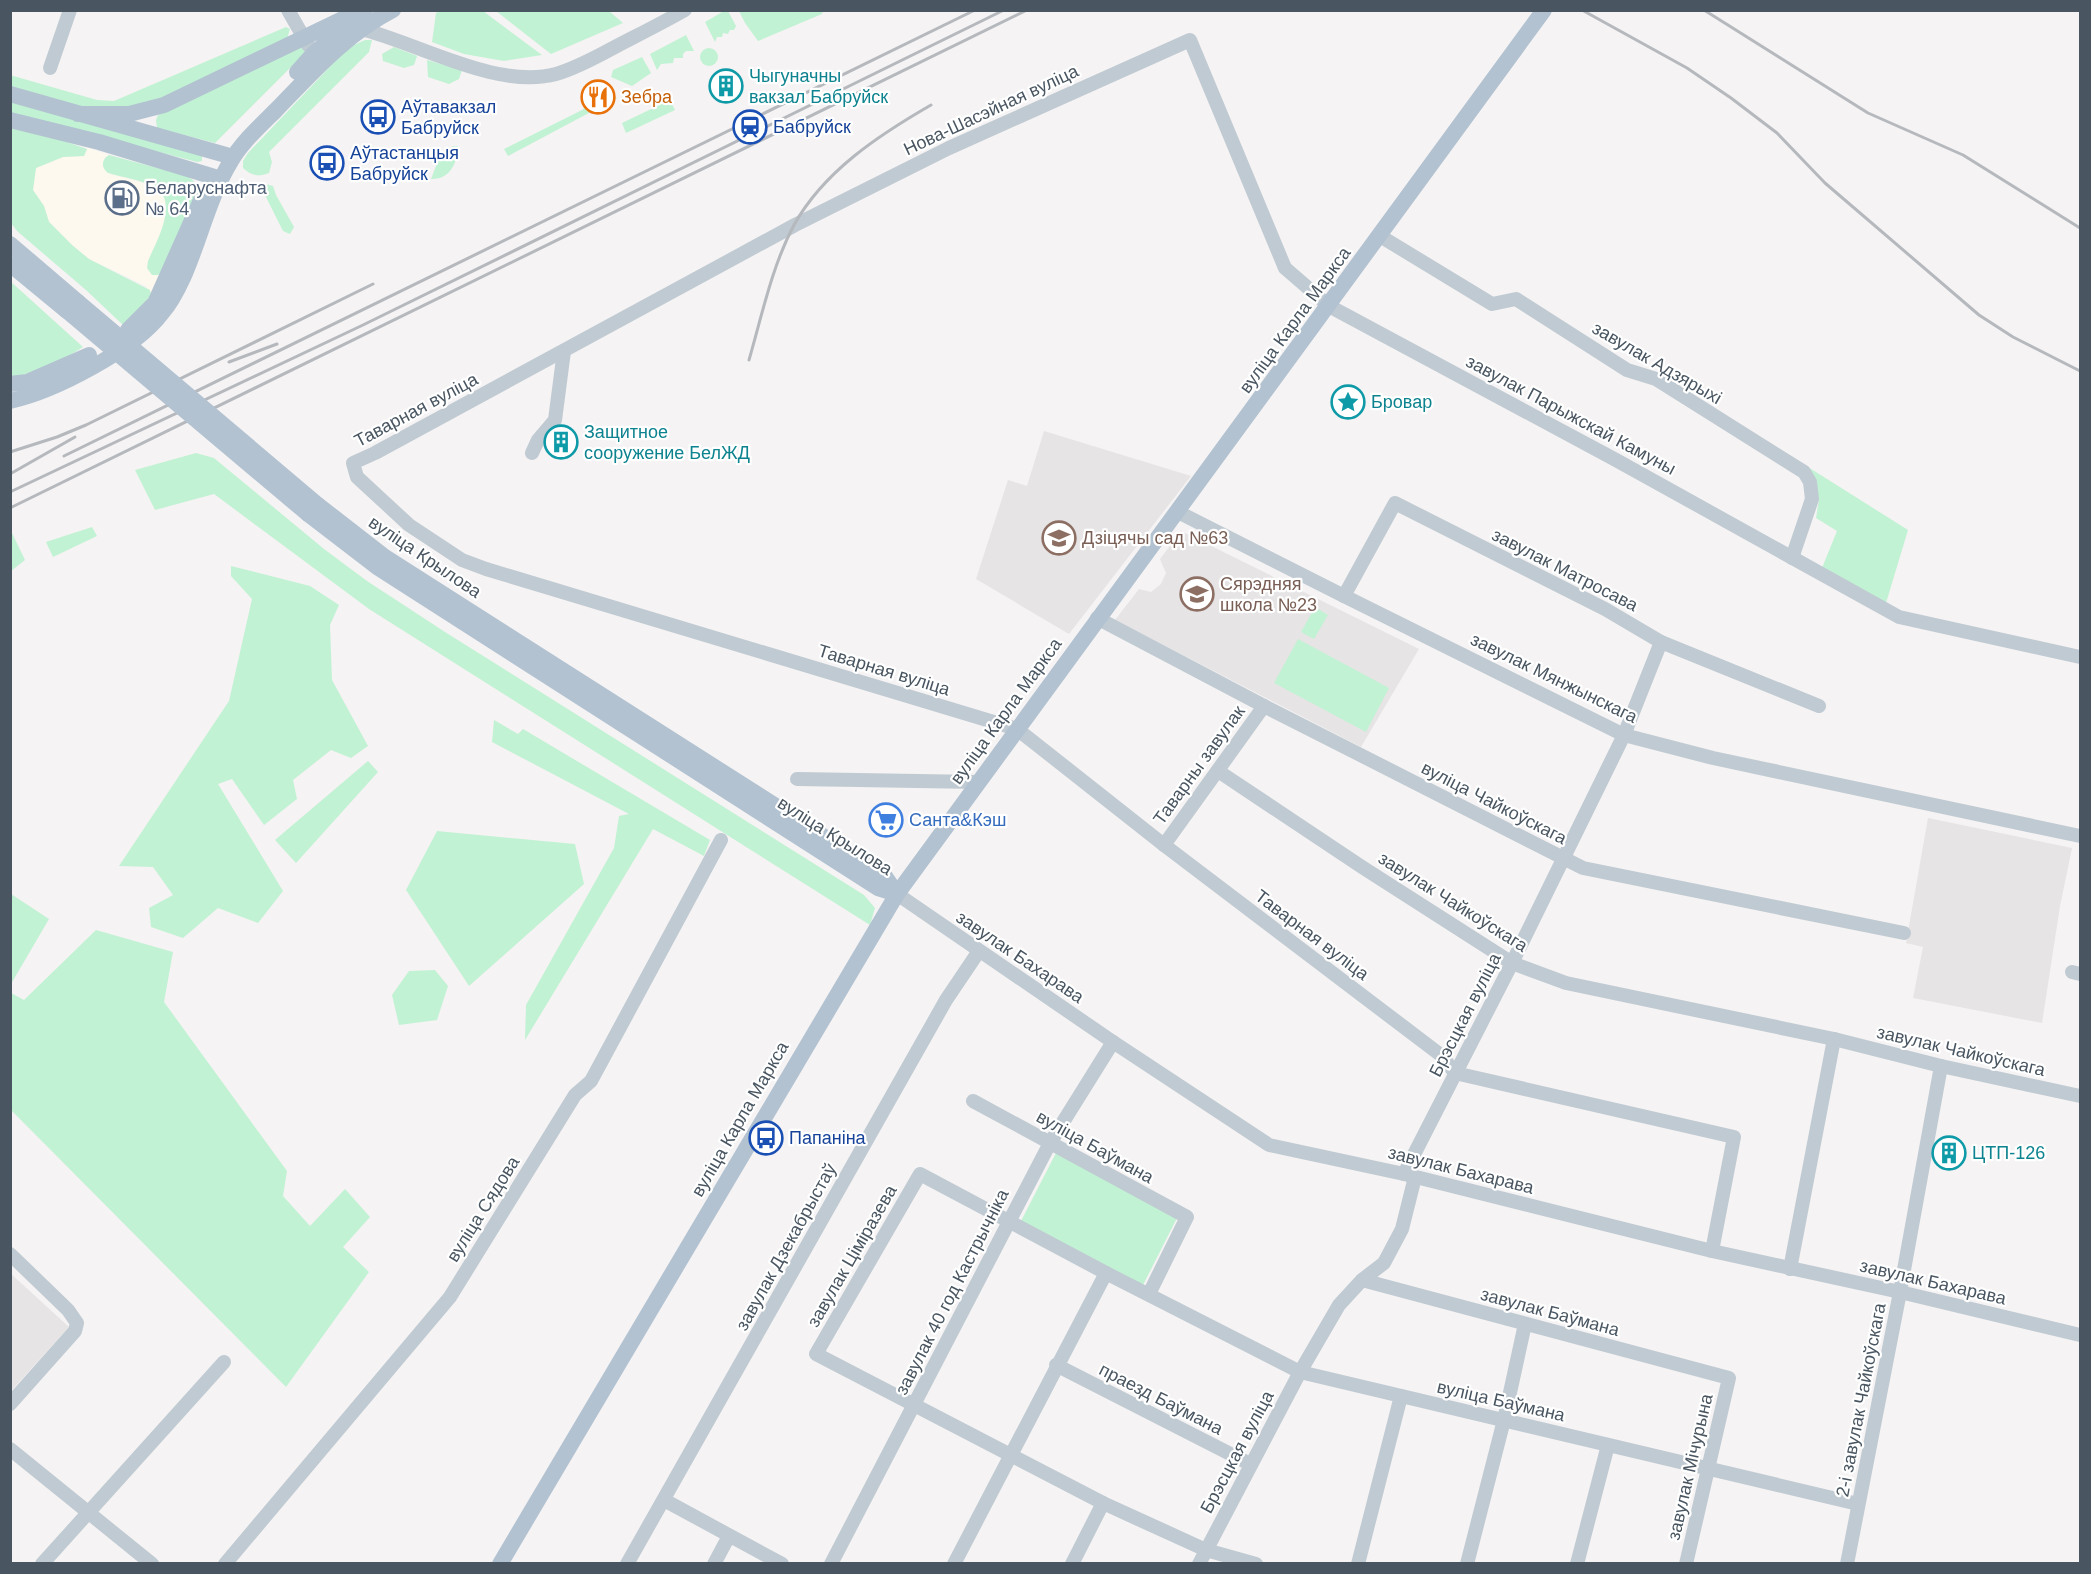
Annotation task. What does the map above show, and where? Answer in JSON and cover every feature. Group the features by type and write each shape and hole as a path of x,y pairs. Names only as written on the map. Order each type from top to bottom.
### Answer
{"main road":[{"path":"78,114 129,114 164,105 360,10"},
{"path":"10,384 27,382 65,367 105,348 135,325 155,303 228,156 261,124 319,57 365,10"},
{"path":"319,57 393,10"},
{"name":"вуліца Карла Маркса","path":"500,1563 897,894 1544,10"},
{"path":"10,94 228,156"},
{"path":"10,120 99,142 216,177"},
{"path":"10,401 43,391 111,356 142,333 161,315 183,276 216,177"},
{"name":"вуліца Крылова","path":"10,244 72,306 313,509 884,875 897,894"},
{"name":"вуліца Крылова","path":"10,264 72,306"}],"street":[{"path":"50,68 70,10"},
{"path":"288,10 303,38 319,57"},
{"path":"361,29 382,34 478,69 507,75 536,77 556,74 590,60 685,10"},
{"name":"Нова-Шасэйная вуліца","path":"809,218 949,148 1190,40"},
{"name":"завулак Парыжскай Камуны","path":"1190,40 1285,268 1329,306 1627,465 1899,617 2080,657"},
{"name":"Таварная вуліца","path":"809,218 353,463 357,477 409,525 462,560 1017,729 1164,845 1442,1056 1455,1073"},
{"name":"завулак Адзярыхі","path":"1380,236 1492,304 1516,299 1627,370 1656,379 1804,472 1810,482 1812,499 1792,558"},
{"path":"532,453 538,440 555,420 564,351"},
{"name":"завулак Матросава","path":"1344,596 1395,503 1605,609 1661,642 1819,705"},
{"name":"завулак Мянжынскага","path":"1178,512 1624,735 1713,758 2080,836"},
{"name":"вуліца Чайкоўскага","path":"1097,618 1264,706 1583,868 1904,933"},
{"name":"Брэсцкая вуліца","path":"1199,1563 1250,1464 1339,1305 1362,1280 1384,1263 1402,1229 1410,1176 1455,1073 1624,735 1661,642"},
{"name":"Таварны завулак","path":"1164,845 1264,706"},
{"name":"завулак Чайкоўскага","path":"1218,771 1512,963 1566,983 1834,1039 1941,1066 2080,1096"},
{"path":"797,779 978,782"},
{"name":"вуліца Сядова","path":"225,1563 450,1297 575,1095 591,1081 722,840"},
{"name":"завулак Бахарава","path":"897,894 1113,1042 1269,1145 1410,1176 1712,1251 1900,1292 2080,1335"},
{"name":"завулак Дзекабрыстаў","path":"627,1563 946,1000 979,951"},
{"path":"1790,1269 1834,1039"},
{"name":"завулак 40 год Кастрычніка","path":"831,1563 1050,1143 1113,1042"},
{"name":"2-і завулак Чайкоўскага","path":"1847,1563 1941,1066"},
{"path":"1455,1073 1734,1137 1712,1251"},
{"name":"вуліца Баўмана","path":"973,1101 1187,1217 1149,1294"},
{"name":"вуліца Баўмана","path":"920,1174 1106,1273 1300,1372 1858,1504"},
{"name":"завулак Ціміразева","path":"920,1174 816,1354 1103,1503 1206,1550 1256,1563"},
{"path":"10,1254 68,1310 77,1323 75,1331 10,1404"},
{"path":"954,1563 1106,1273"},
{"name":"завулак Баўмана","path":"1362,1280 1729,1378"},
{"path":"1467,1563 1504,1420 1525,1324"},
{"path":"42,1563 224,1362"},
{"name":"праезд Баўмана","path":"1056,1365 1250,1464"},
{"name":"завулак Мічурына","path":"1686,1563 1729,1378"},
{"path":"1358,1563 1401,1395"},
{"path":"1577,1563 1608,1445"},
{"path":"10,1449 152,1563"},
{"path":"664,1500 782,1563"},
{"path":"1072,1563 1103,1503"},
{"path":"714,1563 729,1536"}],"shaded area":[{"path":"86,147 109,155 104,158 108,173 154,186 165,200 167,212 164,222 164,270 151,295 146,286 89,259 72,245 49,221 44,206 33,190 36,168 63,157 84,156"},
{"path":"1044,431 1191,476 1069,634 976,579 1008,480 1027,486"},
{"path":"1181,531 1419,649 1361,747 1115,620 1139,589 1151,592 1161,584 1166,573 1160,559"},
{"path":"1928,818 2072,848 2060,906 2042,1023 1913,998 1923,947 1906,943"},
{"path":"10,1273 69,1327 11,1391 10,1391"}],"green space":[{"path":"440,11 483,11 542,55 504,61 464,54 432,42 436,13"},
{"path":"496,11 609,11 623,23 551,54"},
{"path":"728,11 736,26 728,34 723,33 722,37 717,37 715,42 705,22"},
{"path":"739,11 823,11 822,14 758,41"},
{"path":"286,27 290,29 287,39 168,96 132,107 107,109 62,104 11,89 10,75 97,100 114,101"},
{"path":"686,35 694,51 686,51 683,58 674,58 673,63 661,64 657,70 650,54"},
{"path":"365,40 372,40 369,52 269,152 272,162 269,173 255,175 243,168 243,161 248,153 342,54"},
{"path":"304,45 306,52 215,143 157,128 158,115"},
{"path":"394,47 417,56 414,65 404,68 383,61 382,54"},
{"path":"709,48 715,51 718,57 715,63 709,66 703,63 700,57 703,51"},
{"path":"642,57 651,73 632,86 611,77 613,70"},
{"path":"427,60 462,70 459,79 449,84 428,77"},
{"path":"607,95 617,98 508,156 504,149 582,110"},
{"path":"670,100 675,110 626,133 622,123"},
{"path":"11,101 202,156 202,161 197,162 11,113"},
{"path":"11,127 41,133 87,149 84,156 63,157 36,168 33,190 44,206 49,222 72,245 89,259 150,290 151,295 124,326 17,231 11,223"},
{"path":"453,146 458,146 458,152 451,169 443,177 431,179 441,153"},
{"path":"109,155 187,176 196,184 197,192 164,270 158,275 152,275 147,268 164,222 165,201 161,192 153,186 108,173 103,164 104,159"},
{"path":"266,184 273,186 294,227 290,234 283,231 263,191 263,186"},
{"path":"10,281 83,347 56,364 10,379"},
{"path":"196,453 214,458 324,549 367,581 864,895 875,908 870,925 369,609 214,494 155,510 135,470"},
{"path":"1808,467 1908,530 1886,603 1822,568 1837,531 1816,518 1819,499"},
{"path":"92,527 97,536 53,557 46,542"},
{"path":"11,531 25,560 10,571"},
{"path":"231,566 310,586 339,605 330,625 332,680 368,746 351,758 331,750 293,780 297,799 264,825 232,779 218,784 283,891 258,923 218,908 183,938 151,927 149,908 173,895 153,867 119,866 229,701 252,599 231,576"},
{"path":"1315,607 1328,615 1314,639 1301,632"},
{"path":"1298,639 1389,688 1366,732 1274,683"},
{"path":"494,720 518,734 523,729 710,840 704,856 653,829 525,1040 526,1005 614,848 619,816 629,814 492,742"},
{"path":"368,761 378,772 296,863 275,840"},
{"path":"437,831 575,844 584,884 469,986 406,890"},
{"path":"11,894 49,919 11,984"},
{"path":"96,930 173,952 164,1002 287,1171 283,1196 310,1226 345,1189 370,1217 343,1247 369,1272 286,1387 11,1110 11,993 24,1000"},
{"path":"435,970 448,986 437,1020 399,1025 392,995 409,971"},
{"path":"1056,1153 1177,1218 1143,1285 1021,1221"}],"railway":[{"path":"64,456 975,10"},
{"path":"10,492 363,325 1004,10"},
{"path":"10,508 1027,10"},
{"path":"1582,10 1687,68 1731,98 1777,133 1825,183 1979,315 2013,337 2080,371"},
{"path":"1704,10 1868,113 1963,155 2080,228"},
{"path":"749,360 780,257 794,225 806,206 837,171 854,156 931,105"},
{"path":"10,452 86,425 373,284"},
{"path":"229,362 277,344"},
{"path":"10,474 75,437"}],"place":[{"name":"Чыгуначны вакзал Бабруйск","path":"726,86"},
{"name":"Зебра","path":"598,97"},
{"name":"Аўтавакзал Бабруйск","path":"378,117"},
{"name":"Бабруйск","path":"750,127"},
{"name":"Аўтастанцыя Бабруйск","path":"327,163"},
{"name":"Беларуснафта № 64","path":"122,198"},
{"name":"Бровар","path":"1348,402"},
{"name":"Защитное сооружение БелЖД","path":"561,442"},
{"name":"Дзіцячы сад №63","path":"1059,538"},
{"name":"Сярэдняя школа №23","path":"1197,594"},
{"name":"Санта&Кэш","path":"886,820"},
{"name":"Папаніна","path":"766,1138"},
{"name":"ЦТП-126","path":"1949,1153"}]}
